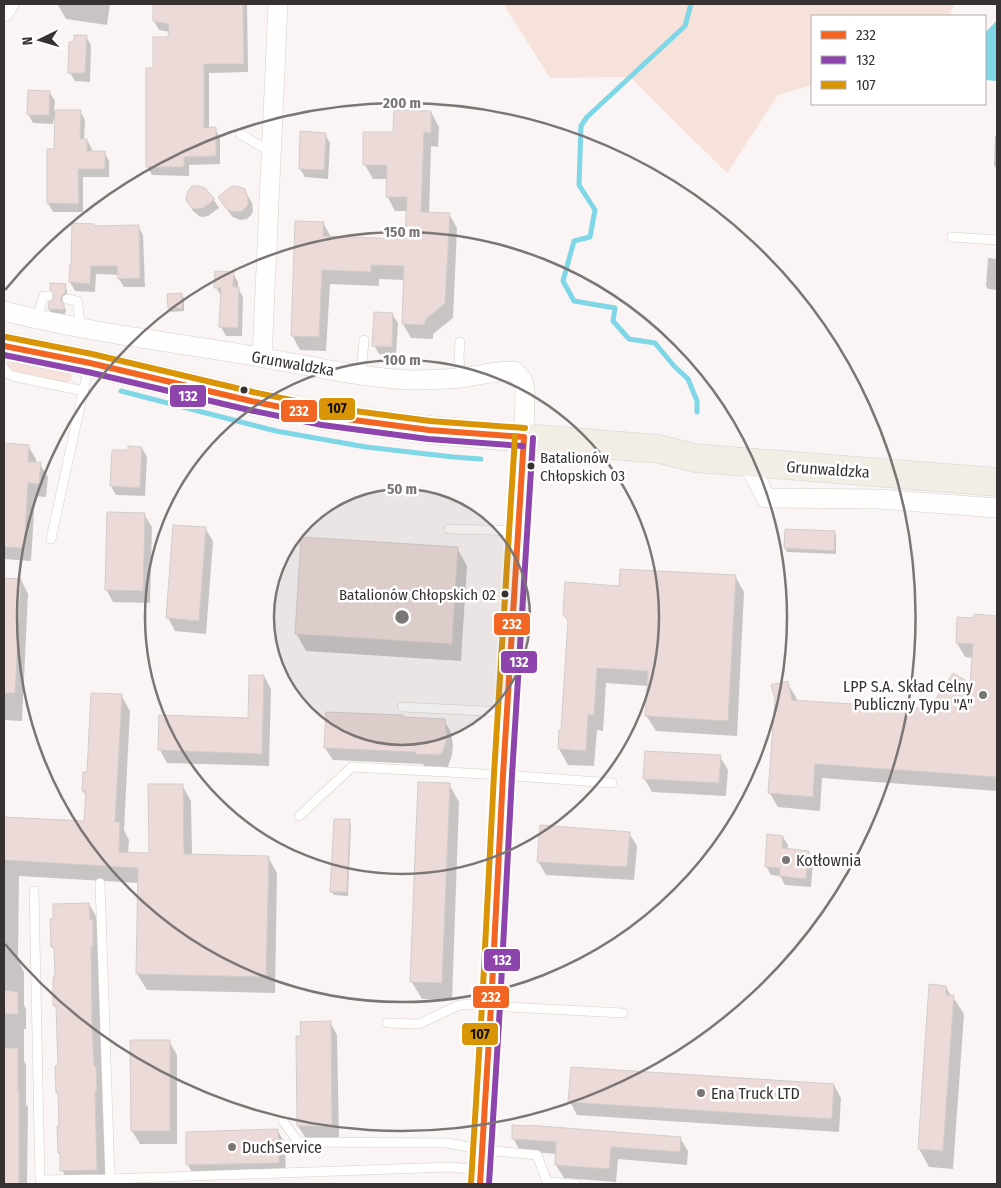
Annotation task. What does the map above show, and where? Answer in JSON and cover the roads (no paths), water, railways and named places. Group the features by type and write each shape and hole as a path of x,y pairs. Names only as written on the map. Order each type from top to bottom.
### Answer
{"main road":[{"name":"Grunwaldzka","path":"4,346 90,363 324,416 429,430 659,449 695,458 997,482"},
{"name":"Grunwaldzka","path":"659,449 696,442 997,462"}],"street":[{"path":"4,12 9,4"},
{"path":"262,357 278,4"},
{"name":"Grunwaldzka","path":"4,311 81,328 262,357 361,376 412,380 461,378 501,371 514,371 522,378 525,389 524,437"},
{"path":"481,1168 524,437"},
{"path":"748,463 766,498 879,499 997,508"}],"lane":[{"path":"240,134 261,146 272,147"},
{"path":"952,237 997,240"},
{"path":"36,319 44,296 48,296"},
{"path":"67,299 77,301 81,328"},
{"path":"361,376 364,340"},
{"path":"460,342 461,378"},
{"path":"51,539 90,363"},
{"path":"4,368 12,376 84,391"},
{"path":"450,529 518,531"},
{"path":"402,707 508,712"},
{"path":"299,816 352,767 612,783"},
{"path":"100,884 110,1179"},
{"path":"34,891 40,1180 450,1167 481,1168 537,1155 547,1182 576,1184"},
{"path":"387,1023 419,1024 459,1005 474,1004 623,1013"},
{"path":"283,1121 298,1142 448,1143 481,1168"}],"water":[{"path":"997,20 997,81 986,80 986,32"}],"waterway":[{"path":"691,4 685,26 587,117 581,126 579,185 595,210 590,237 574,241 563,281 574,301 615,308 613,321 629,339 655,343 674,366 688,379 697,401 697,412"},
{"path":"121,391 276,431 366,447 481,459"}],"place":[{"name":"Batalionów Chłopskich 03","path":"531,466"},
{"name":"Batalionów Chłopskich 02","path":"505,594"},
{"name":"LPP S.A. Skład Celny Publiczny Typu \"A\"","path":"983,695"},
{"name":"Kotłownia","path":"786,860"},
{"name":"Ena Truck LTD","path":"701,1093"},
{"name":"DuchService","path":"232,1147"}]}
